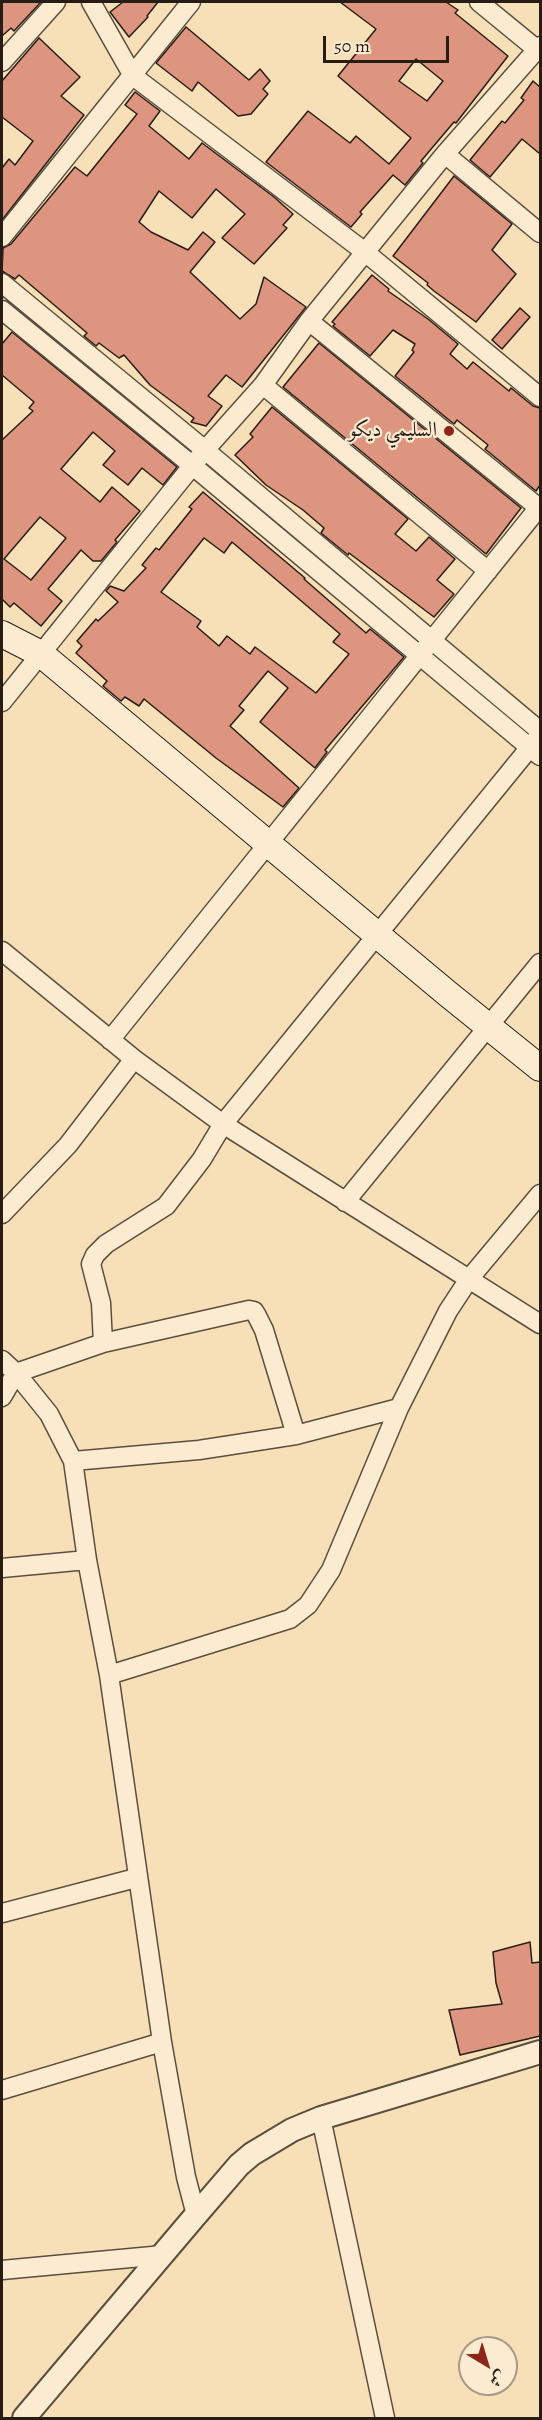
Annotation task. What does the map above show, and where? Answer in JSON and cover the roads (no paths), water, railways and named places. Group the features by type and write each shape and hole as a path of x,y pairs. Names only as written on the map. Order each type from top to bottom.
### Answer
{"main road":[{"path":"2,633 41,654 540,1068"}],"street":[{"path":"2,62 57,2"},
{"path":"91,2 133,76 365,252 540,398"},
{"path":"2,237 191,2"},
{"path":"2,702 205,450 263,385 309,321 445,154 540,49 479,2"},
{"path":"445,154 540,233"},
{"path":"2,283 433,640 538,742"},
{"path":"2,310 420,655 538,742"},
{"path":"110,1040 540,507 309,321"},
{"path":"263,385 488,571"},
{"path":"103,1343 101,1303 91,1264 94,1256 106,1244 166,1206 202,1160 223,1124 377,934 538,742"},
{"path":"4,956 134,1059 223,1124 540,1324"},
{"path":"345,1202 540,963"},
{"path":"2,1214 68,1145 134,1059"},
{"path":"109,1675 290,1619 308,1605 331,1570 399,1408 448,1311 470,1278 540,1194"},
{"path":"2,1397 16,1373 103,1343 243,1311 254,1311 264,1330 296,1434"},
{"path":"2,1360 16,1373 49,1414 73,1461 87,1560 109,1675 136,1878 162,2043 186,2177 196,2215"},
{"path":"73,1461 199,1450 296,1434 399,1408"},
{"path":"2,1568 87,1560"},
{"path":"2,1913 136,1878"},
{"path":"2,2090 162,2043"},
{"path":"24,2418 239,2165 252,2154 292,2130 321,2118 540,2052"},
{"path":"321,2118 385,2418"},
{"path":"2,2270 163,2255"}],"place":[{"name":"السليمي ديكو","path":"449,431"}]}
